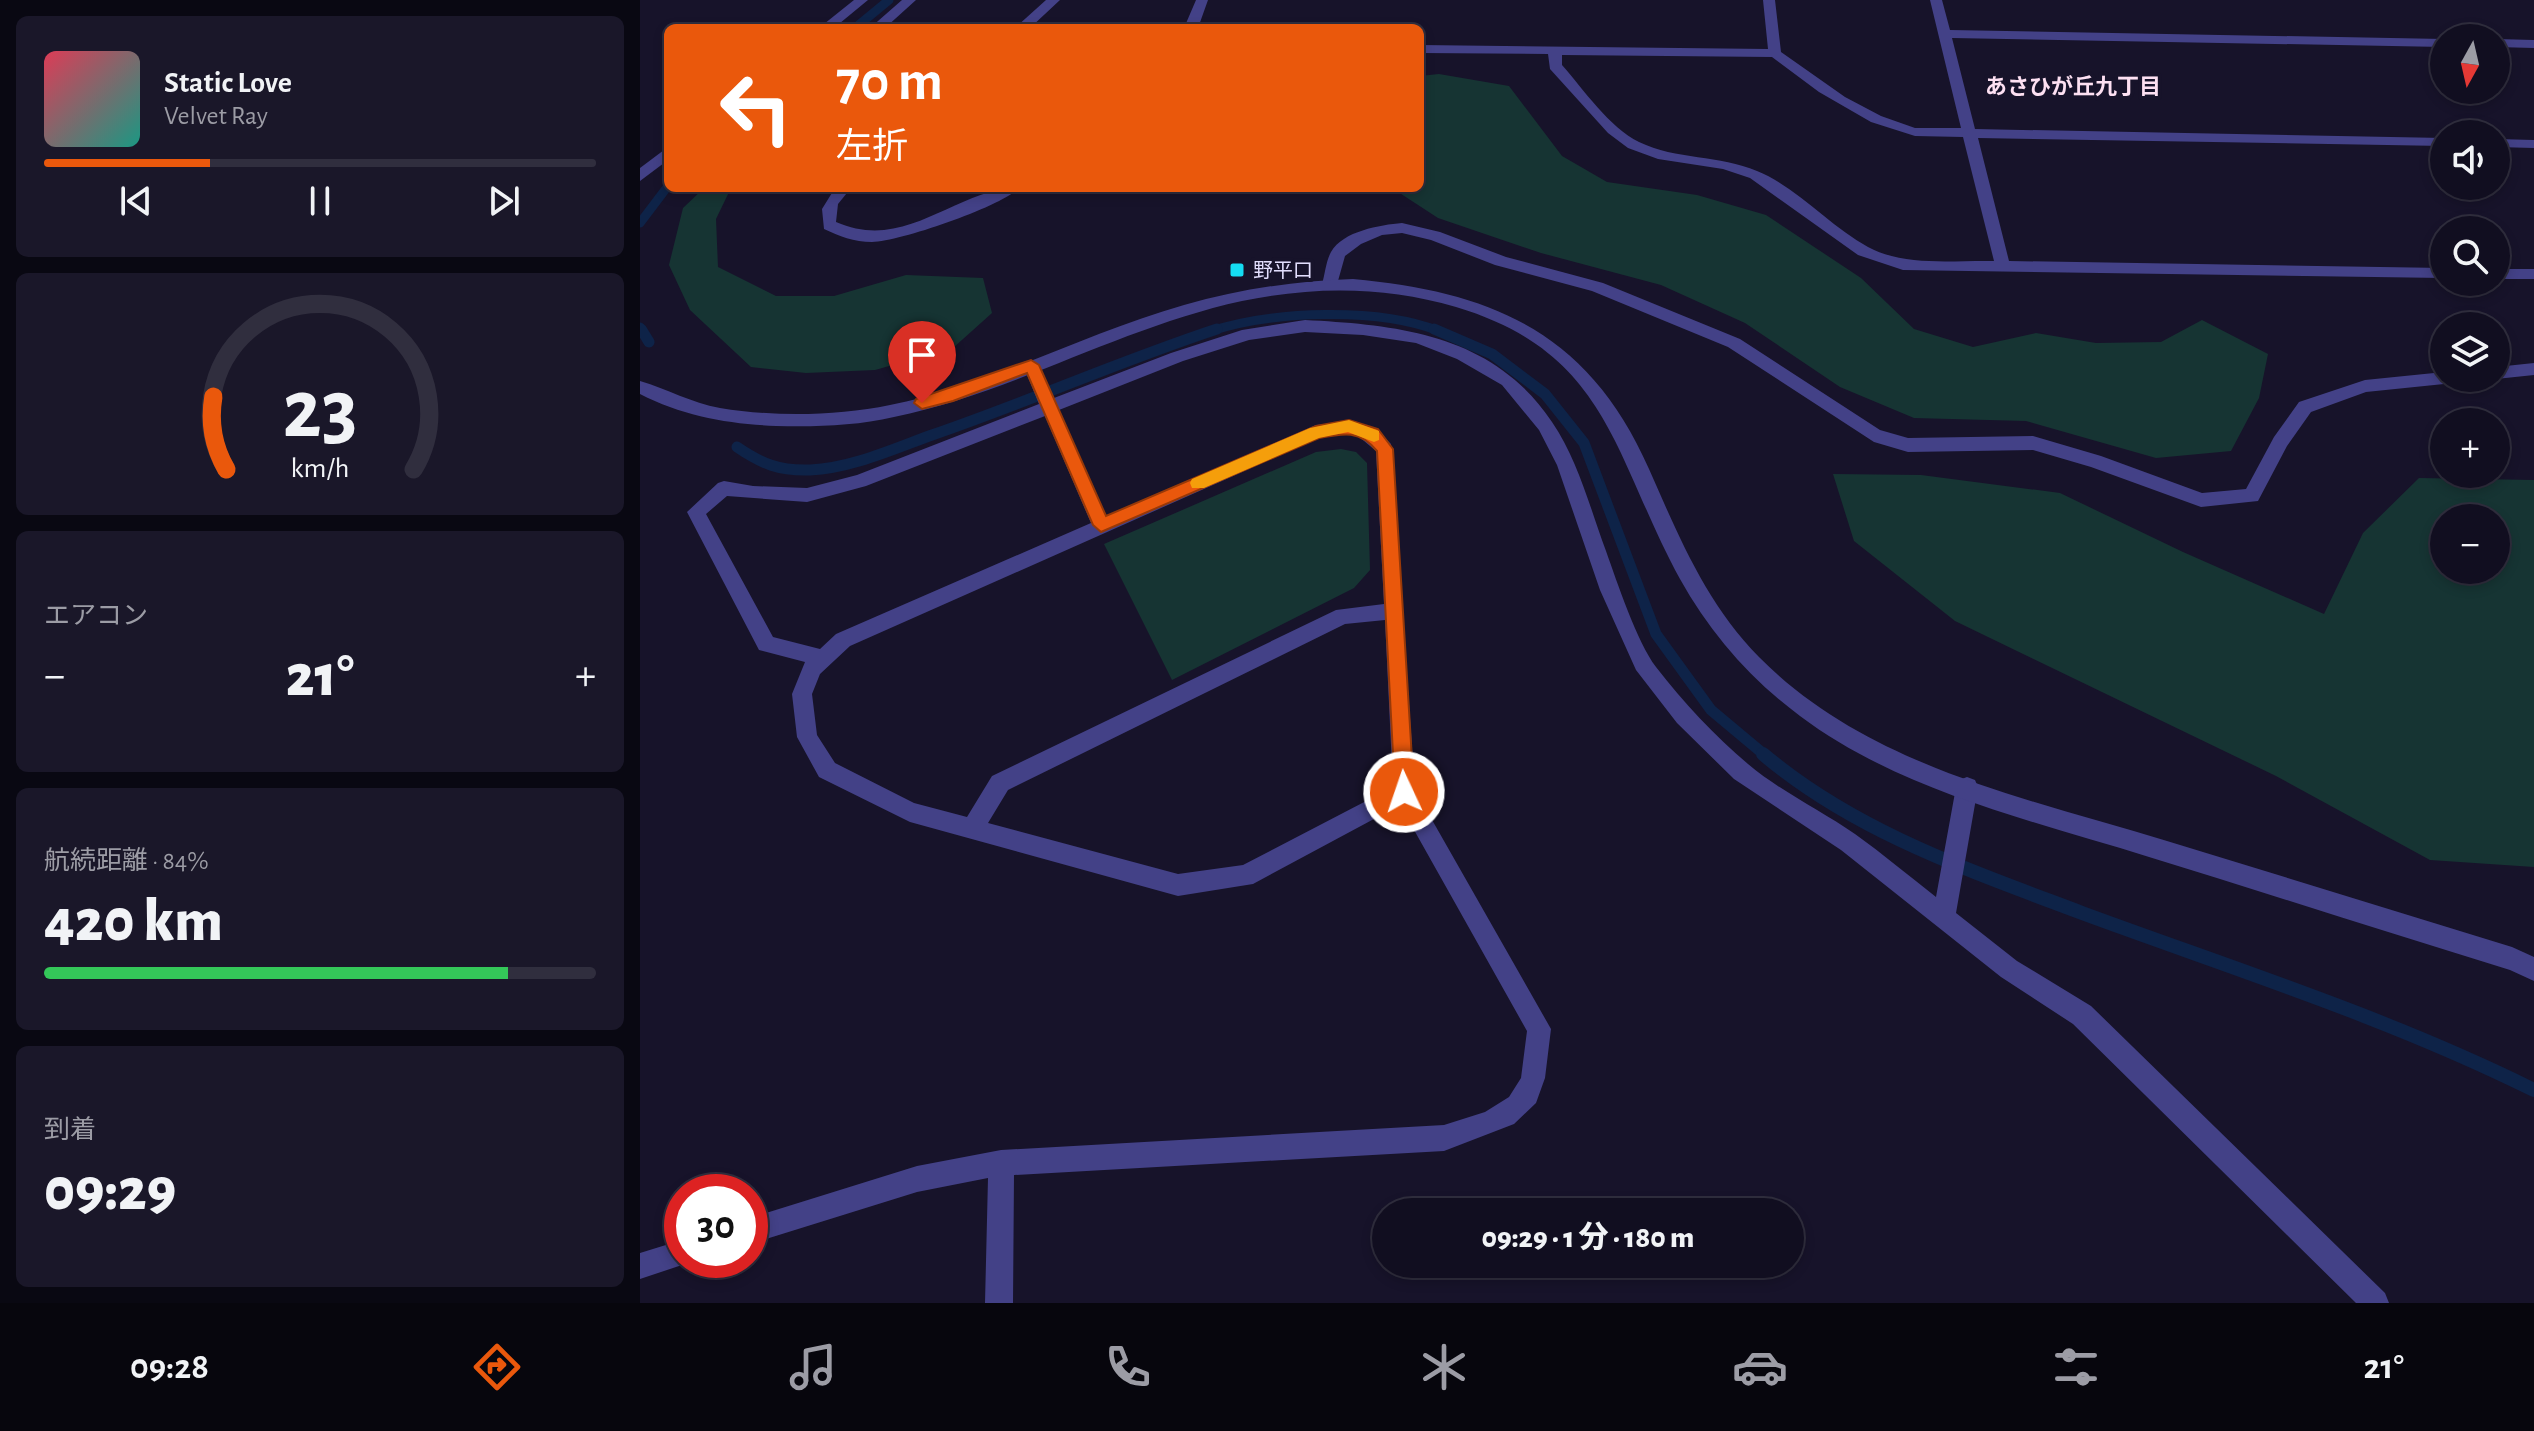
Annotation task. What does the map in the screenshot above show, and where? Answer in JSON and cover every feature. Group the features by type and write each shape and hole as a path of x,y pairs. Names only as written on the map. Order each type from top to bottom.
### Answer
{"street":[{"path":"831,24 862,0"},
{"path":"882,24 910,0"},
{"path":"1027,24 1054,0"},
{"path":"1193,24 1202,0"},
{"path":"1769,0 1775,53"},
{"path":"1936,0 2003,267"},
{"path":"1945,34 2430,43"},
{"path":"2510,43 2534,44"},
{"path":"1424,49 1775,53 1835,99 1882,125 1915,132 2430,142"},
{"path":"1555,50 1555,66 1613,130 1633,145 1658,154 1725,165 1755,175 1831,232 1863,251 1903,265 2430,273"},
{"path":"2510,143 2534,144"},
{"path":"640,176 664,155"},
{"path":"840,192 833,198 827,214 829,225 844,234 866,238 897,235 1002,192"},
{"path":"1330,284 1338,253 1356,240 1380,230 1402,228 1435,236 1501,261 1597,287 1734,343 1874,435 1908,445 2033,443 2095,461 2201,500 2252,496 2280,442 2305,407 2365,386 2430,379"},
{"path":"2510,274 2534,274"},
{"path":"640,387 677,406 736,417 801,420 872,415 947,397 1188,308 1272,288 1330,284 1396,289 1463,303 1529,333 1584,377 1631,444 1667,534 1712,617 1769,679 1828,724 1903,765 2512,959 2534,969"},
{"path":"823,658 766,644 696,512 724,488 753,493 807,495 860,481 1177,357 1248,334 1305,326 1363,329 1418,337 1463,355 1508,381 1546,426 1566,465 1610,590 1646,670 1684,716 1742,772 1849,843 2009,969 2082,1015 2375,1303"},
{"path":"1031,365 1101,525"},
{"path":"2510,372 2534,369"},
{"path":"768,1225 917,1179 1001,1163 1444,1138 1494,1124 1523,1105 1537,1068 1539,1029 1404,792 1385,449 1372,434 1349,426 1316,432 843,640 812,669 802,694 807,737 827,770 910,812 1178,885 1245,876 1404,792"},
{"path":"972,829 1000,783 1343,616 1394,611"},
{"path":"1944,918 1967,787"},
{"path":"999,1303 1001,1163"},
{"path":"640,1266 664,1259"}],"green space":[{"path":"1439,74 1509,86 1562,156 1607,182 1697,195 1766,215 1861,278 1914,329 1973,347 2036,333 2096,343 2161,342 2202,320 2268,354 2259,398 2231,451 2156,458 2026,421 1914,418 1840,387 1745,323 1661,285 1541,253 1438,218 1398,192 1424,192 1424,76"},
{"path":"700,192 729,192 716,219 718,267 776,296 834,296 906,275 983,278 992,313 953,348 875,370 806,373 751,367 690,310 669,265 683,208"},
{"path":"1341,449 1356,452 1367,463 1370,570 1354,588 1172,680 1104,544 1316,452"},
{"path":"1833,474 1921,475 2060,493 2324,614 2363,533 2419,478 2430,478 2430,488 2510,488 2510,480 2534,480 2534,867 2430,860 2276,776 1955,621 1854,541"}],"waterway":[{"path":"860,24 889,0"},
{"path":"640,223 664,191"},
{"path":"1212,331 1264,319 1325,314 1386,318 1438,331"},
{"path":"641,329 649,342"},
{"path":"1212,331 1217,329"},
{"path":"737,447 780,468 810,470 841,466 887,452 1212,331"},
{"path":"1438,331 1492,354 1545,394 1584,443 1656,634 1711,710 1766,756"},
{"path":"1763,754 1836,806 1915,847 2040,897 2367,1017 2534,1090"}],"slow traffic":[{"path":"1198,483 1316,432 1349,426 1374,436"}],"place":[{"name":"野平口","path":"1237,270"}],"district":[{"name":"あさひが丘九丁目","path":"2073,86"}],"route":[{"path":"922,403 947,397 1031,365 1101,525 1316,432 1349,426 1372,434 1385,449 1404,792"}]}
